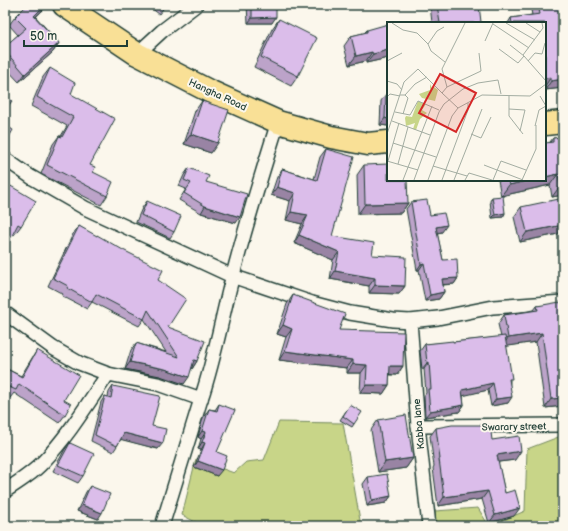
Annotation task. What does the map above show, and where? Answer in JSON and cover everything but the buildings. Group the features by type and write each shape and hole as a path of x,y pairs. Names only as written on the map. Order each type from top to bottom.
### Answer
{"highway":[{"name":"Hangha Road","path":"64,5 137,54 203,88 278,122 331,137 368,144 387,142"},
{"path":"546,124 563,122"}],"street":[{"path":"137,54 162,31 196,5"},
{"path":"162,526 208,378 232,276 278,122"},
{"path":"5,159 31,177 85,208 232,276 312,303 350,313 393,320 410,321 438,318 494,307 563,302"},
{"path":"5,314 53,348 79,363 108,374 158,384 201,399"},
{"name":"Kabba lane","path":"410,321 418,426 429,526"},
{"path":"5,491 22,480 44,461 67,433 108,374"},
{"name":"Swarary street","path":"418,426 563,425"}],"green space":[{"path":"279,422 343,423 361,526 203,526 182,515 196,459 234,473 246,462 264,460"},
{"path":"561,436 563,461 563,526 490,526 525,511 527,449"},
{"path":"478,508 489,526 436,526 435,511"}]}
